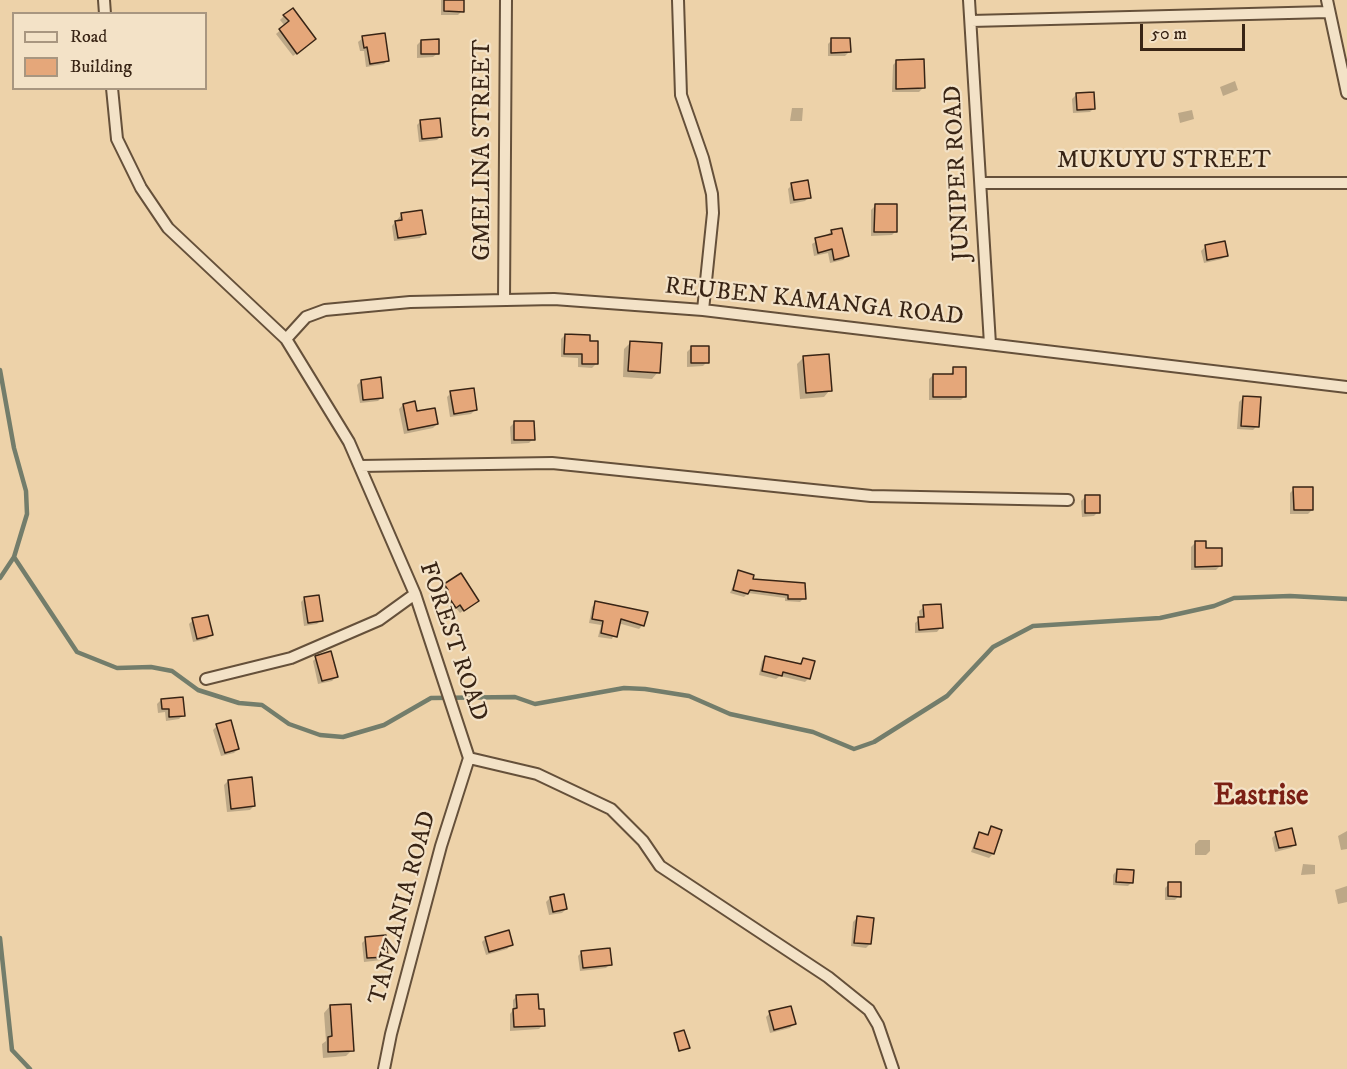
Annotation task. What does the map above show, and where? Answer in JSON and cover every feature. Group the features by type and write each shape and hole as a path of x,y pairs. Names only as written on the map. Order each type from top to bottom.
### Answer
{"street":[{"name":"GMELINA STREET","path":"504,300 506,0"},
{"path":"678,0 681,95 703,158 712,194 713,213 702,309"},
{"name":"JUNIPER ROAD","path":"969,0 990,344"},
{"path":"1327,0 1347,93"},
{"path":"971,21 1328,12"},
{"name":"FOREST ROAD","path":"112,90 117,139 126,161 168,228 286,339 314,381 360,466 415,594 469,758 537,774 611,809 643,841 660,866 828,977 869,1010 878,1025 893,1069"},
{"name":"MUKUYU STREET","path":"981,183 1347,183"},
{"name":"REUBEN KAMANGA ROAD","path":"286,339 306,317 325,310 410,302 554,299 702,309 1347,387"},
{"path":"360,466 552,463 871,496 1068,500"},
{"path":"206,679 291,658 379,620 415,594"},
{"name":"TANZANIA ROAD","path":"384,1069 391,1034 441,846 469,758"}],"building":[{"path":"444,0 464,0 464,12 444,11"},
{"path":"293,8 316,39 297,54 279,29 289,21 283,15"},
{"path":"385,33 389,61 370,64 362,36"},
{"path":"831,38 850,38 851,52 831,53"},
{"path":"439,39 439,54 421,54 421,40"},
{"path":"924,59 925,88 896,89 896,60"},
{"path":"1094,92 1095,109 1077,110 1076,93"},
{"path":"440,118 442,137 422,139 420,120"},
{"path":"808,180 811,198 794,200 791,183"},
{"path":"875,204 897,204 897,232 874,232"},
{"path":"422,210 426,234 398,238 395,221 402,220 401,213"},
{"path":"842,228 849,256 834,260 832,249 818,253 815,238 832,234 831,230"},
{"path":"1225,241 1228,256 1207,260 1205,245"},
{"path":"565,334 590,335 590,341 598,341 598,364 582,364 582,354 564,354"},
{"path":"630,341 662,343 660,373 628,371"},
{"path":"691,346 709,346 709,363 691,363"},
{"path":"829,354 832,391 806,393 803,356"},
{"path":"953,367 966,367 966,397 933,397 933,374 953,374"},
{"path":"381,377 383,398 363,400 361,380"},
{"path":"474,388 477,410 454,414 450,391"},
{"path":"1243,396 1261,397 1259,427 1241,426"},
{"path":"415,401 417,411 435,408 438,424 408,430 403,404"},
{"path":"514,421 534,421 535,440 514,440"},
{"path":"1293,487 1313,487 1313,510 1294,510"},
{"path":"1085,495 1100,495 1100,513 1085,513"},
{"path":"1195,541 1206,541 1206,548 1222,548 1222,566 1195,567"},
{"path":"738,570 754,575 753,579 805,583 806,599 788,599 788,595 750,590 748,594 733,590"},
{"path":"461,573 479,601 464,611 460,605 456,608 445,592 448,590 444,584"},
{"path":"319,595 323,621 308,623 304,597"},
{"path":"595,601 648,612 644,626 621,619 617,637 601,633 603,621 592,619"},
{"path":"941,604 943,628 919,630 918,617 924,617 923,605"},
{"path":"208,615 213,635 197,639 192,618"},
{"path":"331,651 338,677 322,681 315,656"},
{"path":"765,656 801,664 803,658 815,661 810,679 783,672 782,676 762,671"},
{"path":"183,697 185,716 169,717 169,709 162,709 161,699"},
{"path":"231,720 239,749 225,753 216,724"},
{"path":"252,777 255,806 231,809 228,780"},
{"path":"991,826 1002,830 994,854 974,848 979,832 988,835"},
{"path":"1292,828 1296,845 1279,848 1275,832"},
{"path":"1117,869 1134,870 1133,883 1116,882"},
{"path":"1168,882 1181,882 1181,897 1168,896"},
{"path":"564,894 567,909 553,912 550,897"},
{"path":"857,916 874,918 871,944 854,943"},
{"path":"509,930 513,945 489,952 485,937"},
{"path":"386,935 388,957 367,958 365,937"},
{"path":"610,948 612,965 583,968 581,951"},
{"path":"538,994 539,1009 544,1009 545,1026 514,1027 513,1009 517,1008 516,995"},
{"path":"351,1004 354,1051 328,1052 328,1037 332,1036 330,1005"},
{"path":"791,1006 796,1024 774,1030 769,1011"},
{"path":"684,1030 690,1048 679,1051 674,1033"}],"waterway":[{"path":"0,370 14,448 26,491 27,514 14,557 0,578"},
{"path":"14,557 77,652 117,668 151,667 172,671 198,690 239,703 262,705 289,724 320,735 343,737 384,725 431,698 515,697 535,704 624,688 689,696 730,714 813,732 854,749 874,742 947,696 993,647 1033,626 1160,618 1214,606 1234,598 1290,596 1347,599"},
{"path":"0,938 12,1050 30,1069"}],"district":[{"name":"Eastrise","path":"1261,798"}]}
